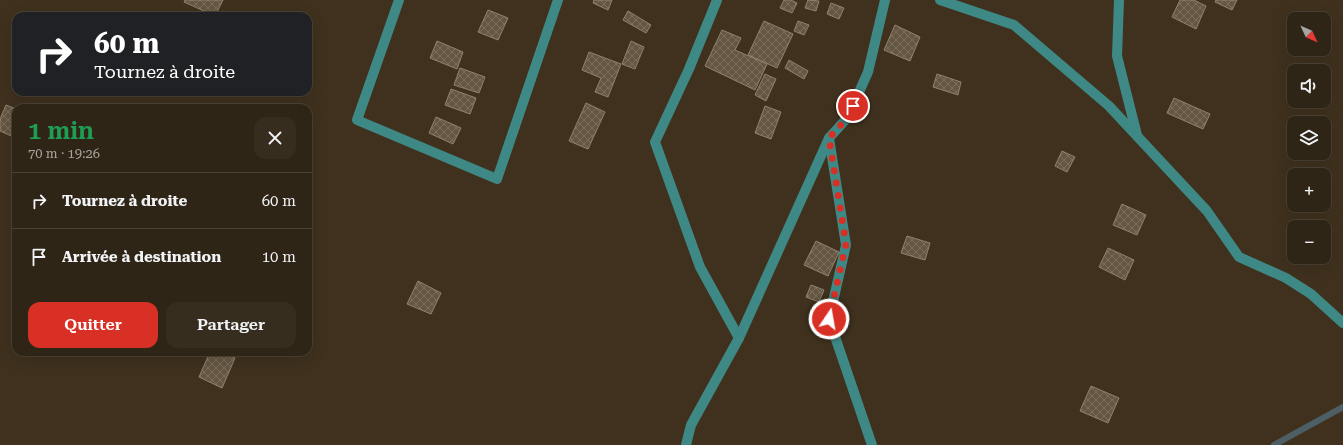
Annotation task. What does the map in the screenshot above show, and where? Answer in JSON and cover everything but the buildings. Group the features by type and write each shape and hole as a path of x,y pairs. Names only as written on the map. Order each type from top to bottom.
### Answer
{"street":[{"path":"399,0 357,120 497,179 558,0"},
{"path":"717,0 689,69 655,142 700,267 739,338"},
{"path":"686,445 691,425 739,338 829,138 848,117 868,72 885,0"},
{"path":"940,0 1014,25 1109,106 1207,211 1239,257 1286,278 1312,294 1343,323"},
{"path":"1119,0 1117,56 1137,136"},
{"path":"829,138 846,244 829,319 872,445"}],"waterway":[{"path":"1274,445 1343,407"}],"route":[{"path":"829,319 846,244 829,138 848,117 853,106"}]}
